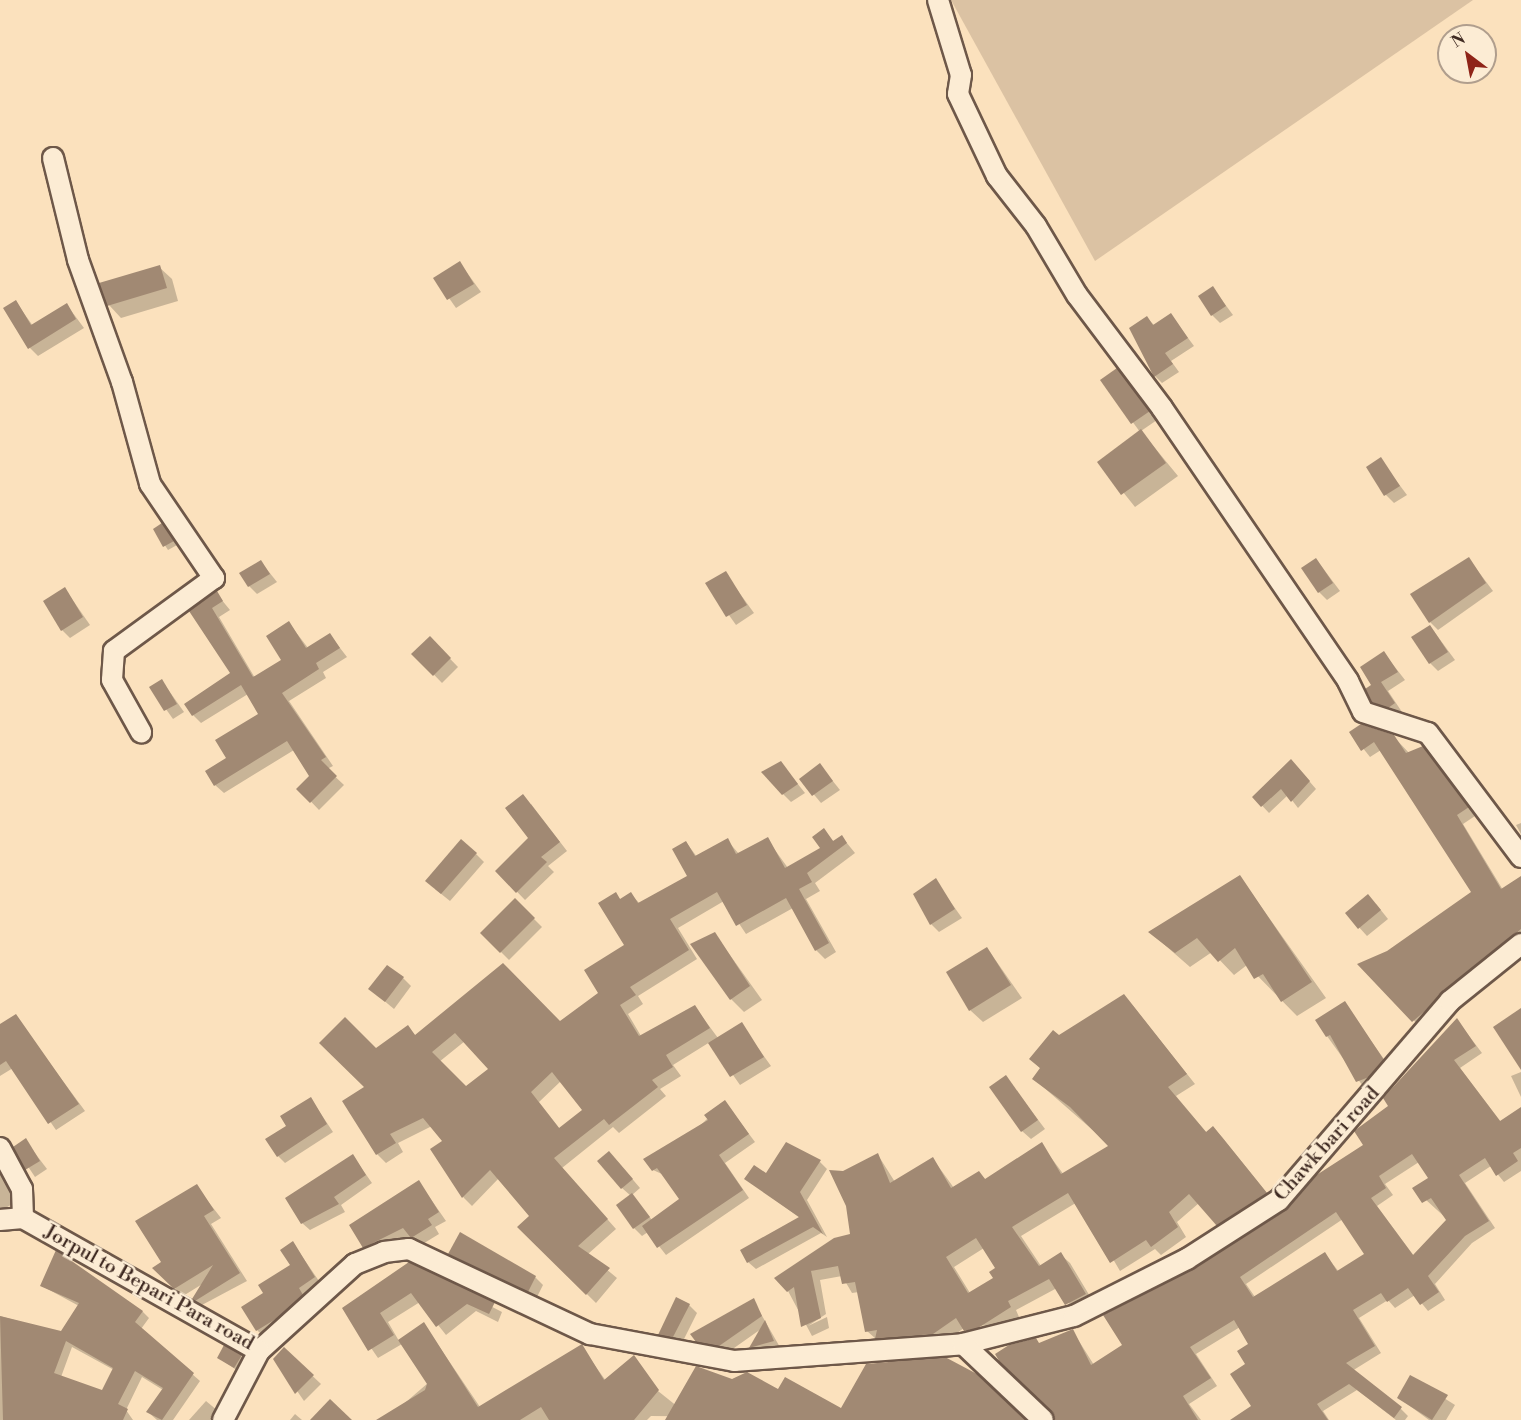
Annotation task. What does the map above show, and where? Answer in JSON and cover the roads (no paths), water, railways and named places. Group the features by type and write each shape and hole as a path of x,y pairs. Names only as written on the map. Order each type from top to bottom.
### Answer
{"street":[{"path":"938,0 950,23 960,75 958,93 997,176 1036,226 1077,295 1162,408 1348,681 1363,712 1428,733 1521,857"},
{"path":"53,158 78,260 122,382 150,484 214,578 114,651 112,680 141,732"},
{"name":"Chawk bari road","path":"963,1344 1074,1316 1187,1259 1279,1200 1450,1001 1521,944"},
{"path":"0,1148 22,1189 23,1218"},
{"name":"Jorpul to Bepari Para road","path":"0,1220 23,1218 259,1351 356,1264 384,1252 409,1249 590,1334 734,1360 963,1344"},
{"path":"963,1344 1043,1420"},
{"path":"223,1420 259,1351"}]}
